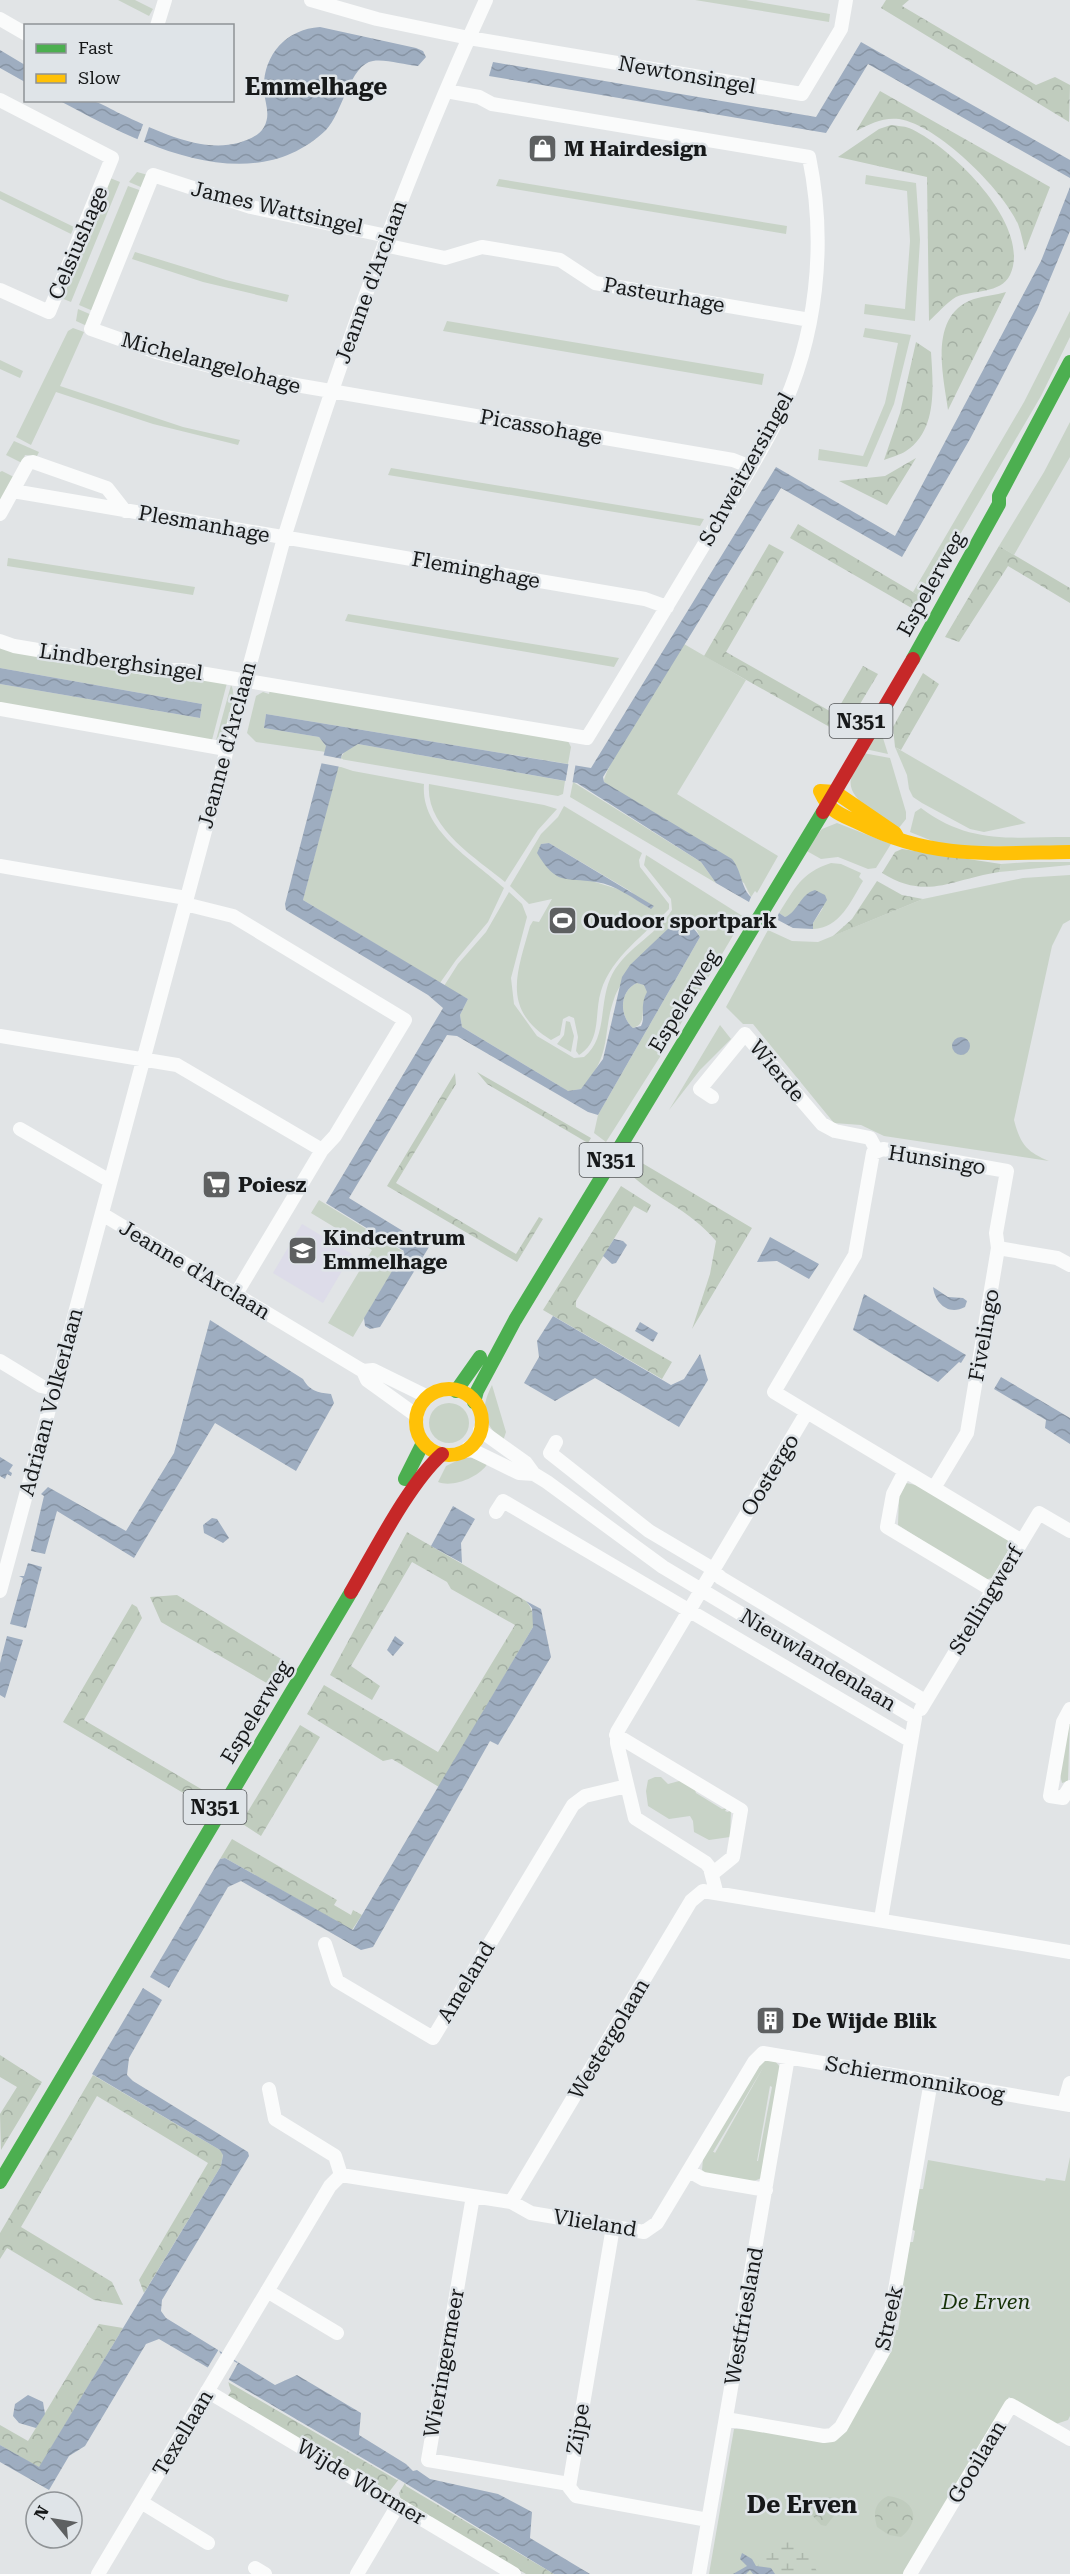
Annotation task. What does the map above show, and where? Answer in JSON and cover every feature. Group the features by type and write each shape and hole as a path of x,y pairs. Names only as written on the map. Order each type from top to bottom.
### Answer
{"main road":[{"name":"Espelerweg","path":"765,897 826,807 920,648 999,504 999,496 1070,362"},
{"name":"Espelerweg","path":"474,1402 477,1390 515,1320 752,920 820,792 992,500 999,496"},
{"path":"898,838 895,833 835,792 820,792 826,807 891,839 898,838 929,849 964,854 1070,852"},
{"name":"Espelerweg","path":"456,1390 499,1332 752,920"},
{"path":"456,1390 474,1402 481,1415 480,1430 468,1448 454,1455 442,1454 423,1443 417,1430 417,1416 428,1397 439,1391 456,1390"},
{"name":"Espelerweg","path":"0,2167 361,1563 423,1443"},
{"name":"Espelerweg","path":"0,2182 389,1528 432,1463 442,1454"}],"street":[{"path":"158,24 165,0"},
{"path":"311,0 377,20 469,38"},
{"name":"Jeanne d'Arclaan","path":"417,1416 367,1380 363,1371 102,1214 225,749 284,538 331,392 386,240 446,91 486,0"},
{"name":"Newtonsingel","path":"469,38 802,94 841,29 846,0"},
{"path":"0,19 24,33"},
{"name":"Schweitzersingel","path":"244,680 587,738 751,467 790,392 810,320 818,240 809,157 492,104 478,97 446,91"},
{"name":"Celsiushage","path":"0,100 112,158 83,235 49,312 0,290"},
{"name":"James Wattsingel","path":"91,329 153,175 251,207 386,240"},
{"name":"Pasteurhage","path":"386,240 445,258 482,247 560,260 595,283 810,320"},
{"name":"Michelangelohage","path":"91,329 210,367 331,392"},
{"name":"Picassohage","path":"331,392 733,460 751,467"},
{"name":"Plesmanhage","path":"0,514 28,463 33,462 107,488 125,511"},
{"name":"Plesmanhage","path":"13,491 284,538"},
{"name":"Fleminghage","path":"284,538 645,599 667,607"},
{"name":"Lindberghsingel","path":"0,641 14,646 157,670 182,670 244,680"},
{"path":"0,709 225,749"},
{"path":"0,866 185,901 233,916 405,1020 335,1136 322,1150 305,1177 236,1294"},
{"name":"Wierde","path":"712,1097 700,1089 745,1034 822,1124 835,1131 870,1138 877,1151"},
{"path":"0,1036 179,1065 322,1150"},
{"path":"20,1129 110,1181"},
{"name":"Hunsingo","path":"774,1392 855,1256 873,1153 883,1149 1007,1171 996,1233 998,1248"},
{"name":"Adriaan Volkerlaan","path":"0,1590 3,1570 102,1214"},
{"path":"998,1248 1054,1257 1070,1265"},
{"name":"Fivelingo","path":"934,1488 967,1432 998,1248"},
{"path":"0,1361 41,1386 55,1389"},
{"name":"Jeanne d'Arclaan","path":"363,1371 373,1370 428,1397"},
{"name":"Oostergo","path":"713,1571 807,1412 774,1392"},
{"path":"807,1412 1022,1541"},
{"name":"Nieuwlandenlaan","path":"480,1430 526,1462 534,1474 578,1502 651,1559 915,1718 881,1919"},
{"name":"Nieuwlandenlaan","path":"556,1442 550,1453 649,1531 721,1578 925,1701"},
{"name":"Nieuwlandenlaan","path":"468,1448 519,1473 534,1474"},
{"path":"905,1471 893,1494 887,1527 992,1590"},
{"name":"Nieuwlandenlaan","path":"496,1512 503,1501 911,1741"},
{"name":"Stellingwerf","path":"915,1718 1039,1513 1070,1531"},
{"path":"713,1571 616,1736 632,1812 637,1820 706,1863 717,1891 1070,1952"},
{"path":"1070,1709 1063,1722 1050,1796 1063,1798 1070,1787"},
{"path":"616,1736 741,1810 733,1857 712,1874"},
{"name":"Ameland","path":"325,1944 337,1982 433,2038 571,1807 579,1799 627,1786"},
{"name":"Westergolaan","path":"511,2202 691,1901 703,1891 717,1891"},
{"name":"Vlieland","path":"473,2196 511,2202 531,2213 645,2232 653,2228 760,2055"},
{"name":"Schiermonnikoog","path":"760,2055 788,2057 1067,2105"},
{"name":"Westfriesland","path":"699,2574 788,2057"},
{"name":"Streek","path":"726,2419 824,2436 832,2434 841,2427 885,2348 931,2081"},
{"path":"1067,2105 1070,2083"},
{"path":"268,2089 275,2119 335,2156 341,2175 473,2196"},
{"path":"689,2171 703,2179 766,2190"},
{"name":"Texellaan","path":"98,2574 333,2182 341,2175"},
{"name":"Wieringermeer","path":"473,2196 428,2460 569,2484"},
{"name":"Zijpe","path":"613,2227 569,2490 576,2496 708,2520"},
{"path":"267,2291 337,2333"},
{"name":"Wijde Wormer","path":"207,2391 514,2574"},
{"name":"Gooilaan","path":"910,2574 1011,2405 1069,2436"},
{"path":"141,2502 208,2543"},
{"path":"357,2574 398,2505"}],"shaded area":[{"path":"302,1224 352,1254 323,1303 273,1273"}],"green space":[{"path":"118,0 135,0 153,9 149,16"},
{"path":"695,0 746,0 830,14 829,22"},
{"path":"886,0 909,0 902,6 1036,85 1055,77 1070,85 1069,122 881,8"},
{"path":"880,91 1050,187 1025,251 1018,224 998,194 967,161 932,133 899,119 882,120 856,131"},
{"path":"891,125 909,128 946,152 984,190 1010,234 1014,255 1010,275 1006,281 993,288 956,297 929,321 927,177 838,157 879,129"},
{"path":"137,172 148,175 143,188 129,182"},
{"path":"866,175 916,183 920,240 915,321 864,314 865,304 905,309 910,241 907,191 865,184"},
{"path":"110,178 120,182 71,302 61,298 80,261 78,260"},
{"path":"499,179 787,226 786,234 496,186"},
{"path":"128,186 142,191 93,311 79,305"},
{"path":"0,191 74,227 71,234 0,199"},
{"path":"135,252 226,280 289,295 287,302 203,282 132,259"},
{"path":"1006,292 948,410 943,380 942,347 944,332 950,318 959,307 974,299"},
{"path":"78,309 92,315 87,326 76,321"},
{"path":"1070,311 1070,337 1041,396 923,598 913,592 1024,402"},
{"path":"447,321 764,374 762,385 443,331"},
{"path":"73,328 84,332 60,386 183,427 240,440 238,445 153,424 56,392 31,445 16,437 68,331"},
{"path":"865,328 911,335 894,404 867,467 818,460 819,449 863,456 885,403 898,343 863,337"},
{"path":"916,342 931,352 932,392 928,419 924,431 916,442 904,452 884,460 900,413"},
{"path":"0,360 23,371 20,378 0,369"},
{"path":"1070,422 1070,457 1014,555 999,546 1044,472"},
{"path":"14,441 39,452 37,456 25,455 22,463 6,455"},
{"path":"916,458 887,505 839,481 885,476"},
{"path":"391,468 704,519 700,526 388,475"},
{"path":"0,472 14,477 0,503"},
{"path":"798,524 923,598 915,610 790,538"},
{"path":"769,544 784,552 726,652 835,714 863,666 878,674 842,734 704,656"},
{"path":"999,546 1070,588 1070,603 1008,566 959,642 945,637"},
{"path":"8,558 195,587 193,595 7,566"},
{"path":"348,614 619,658 614,667 345,621"},
{"path":"684,644 746,680 677,794 778,856 757,893 755,891 751,897 744,883 604,782 614,758"},
{"path":"0,647 227,683 212,740 0,704 0,684 200,718 202,704 0,668"},
{"path":"923,673 939,684 901,750 895,747 893,727"},
{"path":"231,685 233,697 230,714 224,730 216,740"},
{"path":"270,689 568,741 571,747 568,764 266,714 264,728 319,737 326,746 326,752 256,742 247,733 256,696 263,692 269,694"},
{"path":"884,726 883,738 888,754 865,749"},
{"path":"358,744 565,781 563,794 558,796 340,759 346,749"},
{"path":"895,747 1026,823 984,832 970,829 922,803 913,797 909,789 907,775"},
{"path":"863,753 890,758 906,812 906,819 898,829 867,808 854,794 851,779"},
{"path":"338,766 353,771 424,784 425,801 440,830 464,855 504,888 488,922 440,983 303,900"},
{"path":"573,782 701,862 716,883 570,797"},
{"path":"429,784 557,809 538,830 505,882 467,852 444,828 430,800"},
{"path":"564,806 642,853 639,860 640,867 669,904 669,909 630,947 606,978 599,999 594,1034 586,1049 579,1055 576,1051 578,1037 574,1018 569,1016 563,1019 560,1035 551,1040 535,1028 525,1016 519,1003 517,989 521,959 530,926 533,921 539,922 552,899 529,904 510,886 541,834 558,817","holes":["549,843 630,891 651,909 621,890 595,882 541,844"]},
{"path":"921,808 939,820 974,833 1010,838 1070,837 1070,846 945,846 910,832 915,812"},
{"path":"837,823 891,844 876,868 868,869 838,857 821,859 805,850 822,829"},
{"path":"902,849 1001,864 999,872 940,886 913,886 882,873 895,852"},
{"path":"646,855 744,917 677,1030 606,1142 594,1133 598,1115 700,937 696,929 673,924 632,969 615,996 603,1054 581,1089 568,1091 462,1027 460,1015 468,999 444,986 458,964 486,932 509,892 522,904 527,917 511,978 514,1004 537,1036 574,1058 584,1057 596,1041 607,989 615,969 665,920 672,910 671,899 644,865"},
{"path":"1070,862 1070,865 999,872 1001,864"},
{"path":"831,863 841,864 861,873 859,877 863,881 838,919 831,924 813,929 813,923 823,908 785,917 779,913 794,889 805,877"},
{"path":"1070,875 1070,920 1063,924 1052,946 1014,1120 1025,1146 1049,1161 884,1136 861,1125 834,1123 753,1024 743,1024 726,1007 768,930 792,941 818,942 923,899 1023,878"},
{"path":"877,881 902,895 923,899 833,936 852,919"},
{"path":"637,983 644,985 648,992 641,1023 633,1028 625,1017 623,1004 627,992"},
{"path":"566,1021 570,1022 574,1036 571,1052 557,1044 564,1035"},
{"path":"720,1025 731,1039 700,1070 669,1110"},
{"path":"477,1072 591,1138 588,1143 487,1084"},
{"path":"455,1073 456,1084 396,1183 516,1254 539,1217 543,1219 517,1262 387,1186"},
{"path":"637,1160 752,1228 692,1329 710,1274 716,1241 695,1220 629,1173"},
{"path":"621,1186 651,1205 647,1213 634,1206 576,1301 576,1307 672,1362 662,1379 543,1310"},
{"path":"319,1200 404,1252 353,1337 328,1323 372,1250 311,1213"},
{"path":"492,1385 506,1432 503,1441 491,1428 485,1415 486,1401"},
{"path":"449,1403 463,1409 469,1423 463,1437 449,1443 435,1437 429,1423 435,1409"},
{"path":"463,1458 488,1463 479,1473 466,1480 451,1484 438,1482 446,1466"},
{"path":"906,1483 916,1485 1008,1539 1007,1554 992,1578 984,1580 898,1525 899,1497"},
{"path":"407,1532 526,1601 533,1616 533,1627 439,1787 392,1759 383,1761 307,1714 324,1685 438,1752 515,1625 451,1589 447,1582 412,1562 351,1666 380,1686 372,1700 330,1675"},
{"path":"177,1595 291,1665 277,1689 161,1622 150,1597"},
{"path":"132,1604 137,1607 142,1618 84,1720 213,1796 207,1807 63,1722"},
{"path":"1070,1718 1068,1781 1062,1783 1060,1775"},
{"path":"300,1725 320,1737 261,1836 241,1823"},
{"path":"661,1777 668,1784 683,1780 694,1787 696,1793 722,1809 727,1808 725,1811 728,1812 731,1809 730,1837 709,1840 694,1832 690,1816 669,1819 648,1806 646,1791 648,1780"},
{"path":"232,1839 337,1900 334,1905 351,1915 353,1910 362,1915 352,1930 225,1858 220,1859"},
{"path":"0,2055 42,2082 1,2150 0,2114 17,2087 0,2077"},
{"path":"766,2060 775,2061 780,2067 761,2178 748,2181 722,2179 702,2170 703,2159 759,2064","holes":["764,2066 715,2153 713,2152","770,2086 772,2087 757,2161"]},
{"path":"93,2075 220,2150 223,2154 221,2166 144,2293 139,2280 208,2163 97,2096 21,2227 112,2282 123,2305 94,2300 7,2248 0,2259 0,2233"},
{"name":"De Erven","path":"1070,2157 1070,2416 1068,2420 1056,2424 1009,2397 903,2574 709,2574 734,2429 844,2432 887,2359 894,2330 898,2330 901,2310 898,2309 910,2242 913,2242 915,2231 911,2229 919,2189 923,2189 928,2160 1045,2181 1046,2178 1065,2181"},
{"path":"99,2324 123,2328 39,2468 0,2445 0,2425 28,2441"},
{"path":"228,2382 397,2480 399,2479 389,2492 227,2397 231,2391"},
{"path":"405,2483 406,2486 554,2574 526,2574 401,2500 399,2493"},
{"path":"888,2496 904,2501 912,2511 912,2524 901,2537 889,2535 877,2527 875,2517 877,2505"},
{"path":"827,2497 843,2499 843,2504 826,2526 821,2525 812,2515 816,2506"},
{"path":"779,2539 782,2543 795,2541 810,2556 818,2574 775,2574 771,2568 757,2567 772,2544"}],"water":[{"path":"320,27 416,48 423,51 426,57 418,66 389,61 373,61 365,64 352,80 332,123 326,130 296,151 263,162 228,163 193,158 123,133 62,102 96,102 163,133 193,142 208,145 238,143 256,135 266,122 264,79 272,56 286,39 307,29"},
{"path":"861,42 1070,160 1070,178 868,64 826,133 489,76 493,62 816,117"},
{"path":"0,50 24,64 24,81 0,68"},
{"path":"1070,187 1070,231 1037,310 970,439 902,557 781,488 603,777 604,782 732,859 751,897 749,902 716,883 701,862 577,783 358,744 342,754 303,900 468,999 460,1015 462,1027 568,1091 581,1089 603,1059 622,977 630,965 673,924 689,925 700,937 598,1115 588,1112 457,1036 447,1035 349,1198 429,1247 380,1327 370,1329 365,1326 364,1318 404,1251 326,1203 443,1008 428,995 286,910 285,904 326,746 319,737 264,728 266,714 591,768 776,467 895,536 1041,261","holes":["637,983 644,985 647,992 643,1002 642,1023 641,1026 633,1028 623,1011 624,998 631,987"]},
{"path":"0,668 202,704 200,718 0,684"},
{"path":"549,843 654,906 651,909 618,889 604,884 562,878 556,875 550,871 537,853 541,844"},
{"path":"815,890 825,895 827,900 813,923 813,929 793,928 776,919 779,913 785,917 789,915 806,895"},
{"path":"957,1037 965,1037 970,1042 968,1053 957,1055 952,1050 952,1042"},
{"path":"770,1237 819,1264 809,1279 777,1261 757,1262"},
{"path":"614,1239 623,1241 627,1245 616,1263 612,1264 603,1256"},
{"path":"933,1287 948,1297 963,1298 967,1301 965,1307 953,1310 943,1306 936,1298"},
{"path":"864,1294 966,1355 961,1363 959,1362 938,1382 853,1330"},
{"path":"553,1316 671,1385 684,1379 700,1354 708,1380 679,1427 595,1378 555,1401 524,1383 539,1357 537,1341"},
{"path":"210,1320 303,1379 312,1389 331,1394 334,1403 296,1471 215,1423 134,1558 57,1511 45,1554 31,1551 44,1496 41,1494 48,1487 126,1531 174,1453"},
{"path":"640,1322 658,1333 653,1342 635,1331"},
{"path":"1001,1377 1070,1418 1070,1444 1045,1428 1046,1420 994,1389"},
{"path":"0,1457 13,1465 9,1471 12,1473 11,1476 7,1474 5,1479 0,1476"},
{"path":"453,1506 475,1519 461,1543 462,1563 431,1546"},
{"path":"212,1518 217,1519 229,1538 223,1543 204,1533 203,1525"},
{"path":"28,1563 42,1567 26,1628 10,1624 23,1578 19,1576 24,1576"},
{"path":"526,1601 541,1609 551,1657 498,1745 490,1741 373,1947 361,1950 241,1881 228,1887 169,1988 150,1977 220,1859 225,1858 353,1930 533,1627 532,1608"},
{"path":"7,1636 23,1640 5,1698 0,1695 0,1663"},
{"path":"395,1636 404,1643 393,1656 387,1650"},
{"path":"143,1988 162,2000 129,2058 127,2075 133,2081 248,2152 249,2156 162,2300 161,2311 166,2318 275,2385 297,2375 361,2413 359,2435 406,2464 413,2471 417,2470 430,2479 498,2494 532,2512 530,2538 590,2574 554,2574 400,2480 159,2339 146,2344 85,2446 69,2456 49,2490 0,2462 0,2445 39,2467 221,2166 223,2155 220,2150 92,2074"},
{"path":"28,2395 43,2402 45,2414 36,2428 19,2423 13,2416 15,2404"},
{"path":"742,2553 752,2559 756,2566 771,2568 775,2574 753,2574 750,2570 746,2574 733,2574 747,2566 740,2559"}],"pier":[{"path":"144,122 150,124 143,145 136,143"},
{"path":"322,755 343,759 341,767 320,763"},
{"path":"569,761 576,762 572,785 565,784"},
{"path":"219,2349 220,2353 237,2363 239,2361 228,2381 229,2386 227,2381 208,2370 205,2372"}],"traffic: fast":[{"path":"913,659 999,504 999,496 1070,362"},
{"path":"474,1402 477,1391 515,1320 823,812"},
{"path":"456,1391 480,1357"},
{"path":"405,1479 423,1443"},
{"path":"0,2182 351,1592"}],"traffic: slow":[{"path":"898,838 895,833 835,792 820,791 828,804 841,815 887,836 913,844 963,852 1070,852"},
{"path":"449,1389 461,1392 472,1399 479,1410 482,1422 479,1434 472,1445 461,1452 449,1455 437,1452 426,1445 419,1434 416,1422 419,1410 426,1399 437,1392 449,1389"}],"traffic: jam":[{"path":"823,812 913,659"},
{"path":"351,1592 405,1500 417,1482 442,1454"}],"place":[{"name":"M Hairdesign","path":"543,149"},
{"name":"Oudoor sportpark","path":"562,921"},
{"name":"Poiesz","path":"217,1185"},
{"name":"Kindcentrum Emmelhage","path":"302,1250"},
{"name":"De Wijde Blik","path":"771,2021"}],"district":[{"name":"Emmelhage","path":"316,87"},
{"name":"De Erven","path":"802,2505"}]}
